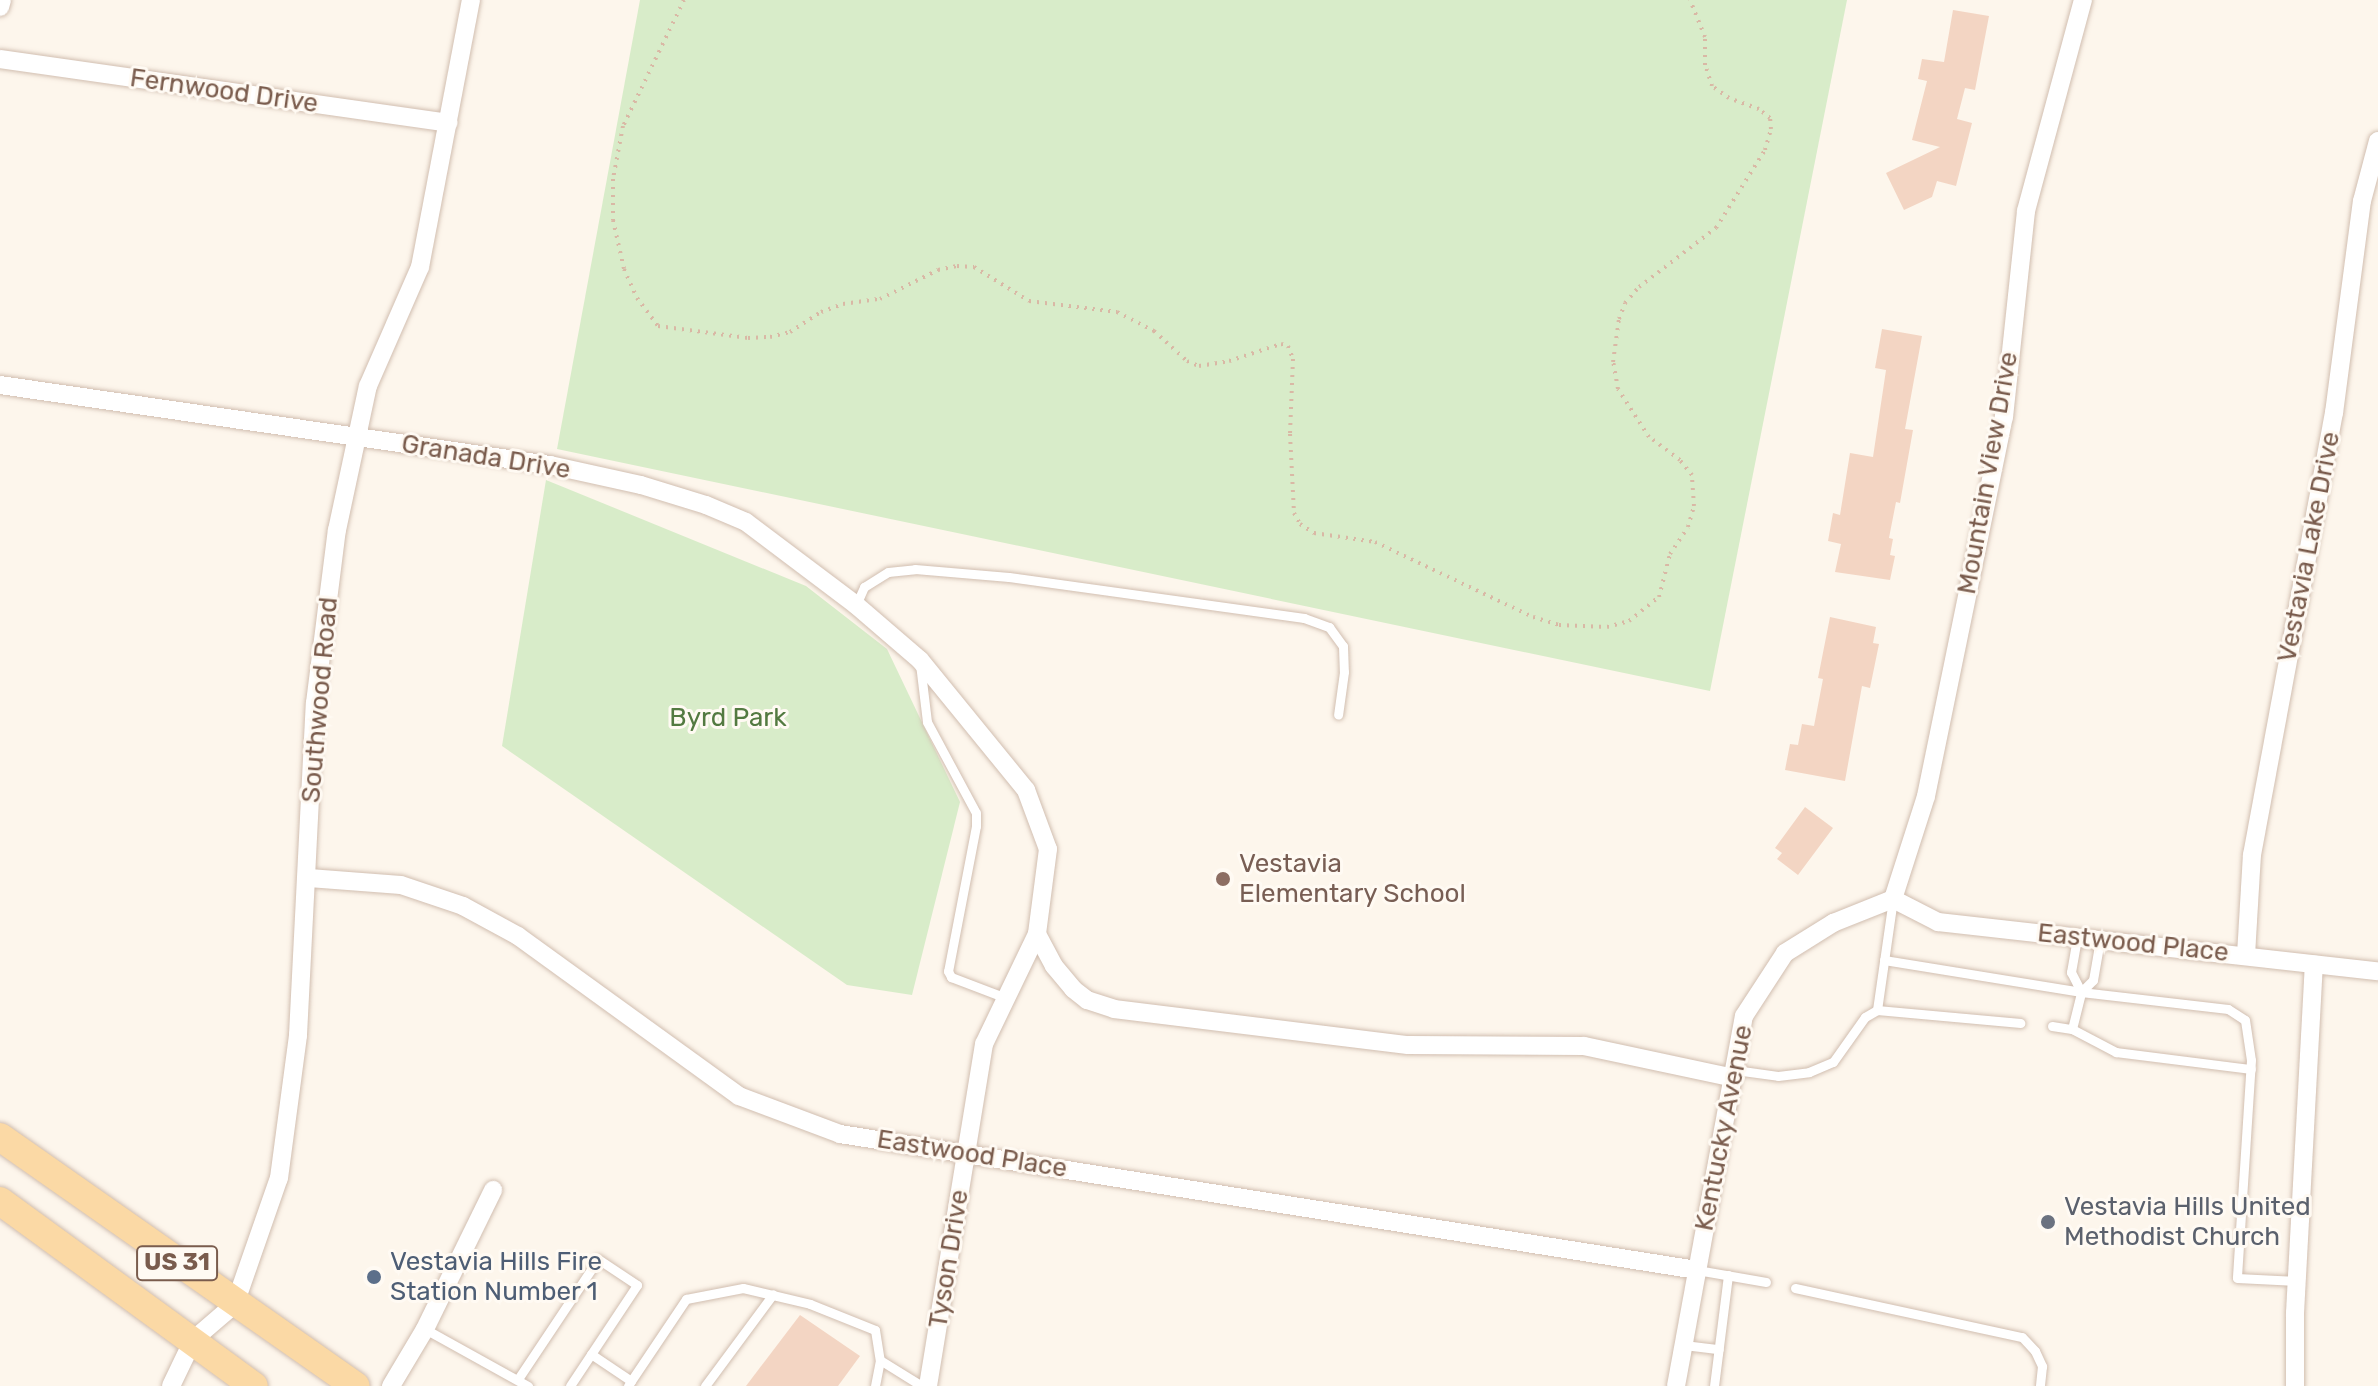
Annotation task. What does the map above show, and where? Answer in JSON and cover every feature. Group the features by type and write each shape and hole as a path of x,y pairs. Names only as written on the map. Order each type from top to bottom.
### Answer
{"main road":[{"name":"US 31","path":"0,1137 352,1385"},
{"name":"US 31","path":"0,1201 254,1386"}],"street":[{"path":"0,7 2,0"},
{"name":"Southwood Road","path":"235,1304 279,1178 298,1035 309,878 315,703 337,530 368,386 420,267 471,0"},
{"name":"Mountain View Drive","path":"1893,899 1926,796 2004,417 2026,211 2083,0"},
{"name":"Fernwood Drive","path":"0,59 448,123"},
{"name":"Vestavia Lake Drive","path":"2246,955 2252,855 2334,413 2362,201 2378,141"},
{"name":"Granada Drive","path":"0,385 550,465 706,505 746,522 856,605 920,660"},
{"name":"Tyson Drive","path":"920,660 1026,790 1048,849 1037,934 984,1044 928,1386"},
{"name":"Eastwood Place","path":"309,878 401,885 463,906 518,936 739,1096 840,1134 1697,1270"},
{"name":"Eastwood Place","path":"1893,899 1938,922 2378,971"},
{"name":"Kentucky Avenue","path":"1676,1386 1744,1016 1785,953 1833,923 1893,899"},
{"path":"1037,934 1054,966 1073,989 1087,1000 1114,1009 1408,1045 1584,1046 1734,1074"},
{"path":"2295,1386 2297,1281 2314,965"},
{"path":"391,1386 425,1329 493,1190"},
{"path":"171,1386 193,1340 235,1304"}],"lane":[{"path":"856,605 864,587 888,572 915,569 1009,577 1304,618 1329,627 1343,646 1344,672 1338,715"},
{"path":"920,660 927,722 976,813 948,971 951,977 1006,998"},
{"path":"1877,1010 1893,899"},
{"path":"2077,938 2071,972 2081,992"},
{"path":"2072,1029 2081,992 2093,980 2100,940"},
{"path":"1884,960 2081,992 2228,1009 2245,1020 2251,1069 2237,1278 2297,1281"},
{"path":"1734,1074 1778,1076 1809,1072 1833,1062 1865,1017 1877,1010 2020,1023"},
{"path":"2052,1026 2072,1029 2116,1052 2251,1069"},
{"path":"518,1379 598,1259 637,1285 570,1386"},
{"path":"1697,1270 1766,1282"},
{"path":"1714,1386 1728,1275"},
{"path":"591,1354 629,1383 686,1299 743,1288 773,1294 875,1330 880,1360 875,1386"},
{"path":"1795,1288 2022,1337 2042,1366 2040,1386"},
{"path":"705,1386 773,1294"},
{"path":"425,1329 528,1386"},
{"path":"1684,1345 1719,1349"},
{"path":"880,1360 922,1386"}],"path":[{"path":"684,0 623,126 613,179 613,220 624,269 637,298 658,326 748,338 770,337 790,332 821,312 843,304 880,299 938,270 957,266 974,267 1029,301 1117,312 1154,331 1187,361 1199,366 1229,361 1281,344 1288,346 1293,359 1290,434 1294,513 1300,524 1314,533 1375,542 1533,617 1559,625 1607,627 1629,621 1659,597 1670,554 1688,527 1694,506 1692,475 1680,460 1649,437 1618,389 1613,362 1619,319 1625,303 1639,287 1716,228 1765,150 1771,129 1770,118 1759,109 1729,98 1712,86 1705,65 1705,37 1690,0"}],"green space":[{"path":"640,0 1847,0 1710,691 557,449"},
{"name":"Byrd Park","path":"546,480 806,586 887,649 960,802 912,995 847,985 502,746"}],"building":[{"path":"1953,10 1989,16 1975,90 1965,88 1957,119 1972,123 1956,186 1937,181 1932,197 1904,210 1886,173 1940,147 1912,140 1927,81 1918,79 1922,59 1944,62"},
{"path":"1882,329 1922,336 1905,429 1913,430 1900,503 1896,502 1889,538 1893,539 1890,555 1895,556 1890,580 1835,572 1841,544 1828,541 1833,513 1840,515 1850,453 1873,457 1886,370 1875,368"},
{"path":"1830,617 1876,627 1873,643 1879,644 1870,688 1862,686 1845,781 1785,770 1790,744 1798,745 1802,724 1814,726 1823,679 1818,678"},
{"path":"1805,807 1833,828 1798,875 1777,859 1782,853 1775,848"},
{"path":"800,1315 860,1356 838,1386 746,1386"}],"place":[{"name":"Vestavia Elementary School","path":"1223,879"},
{"name":"Vestavia Hills United Methodist Church","path":"2048,1222"},
{"name":"Vestavia Hills Fire Station Number 1","path":"374,1277"}]}
